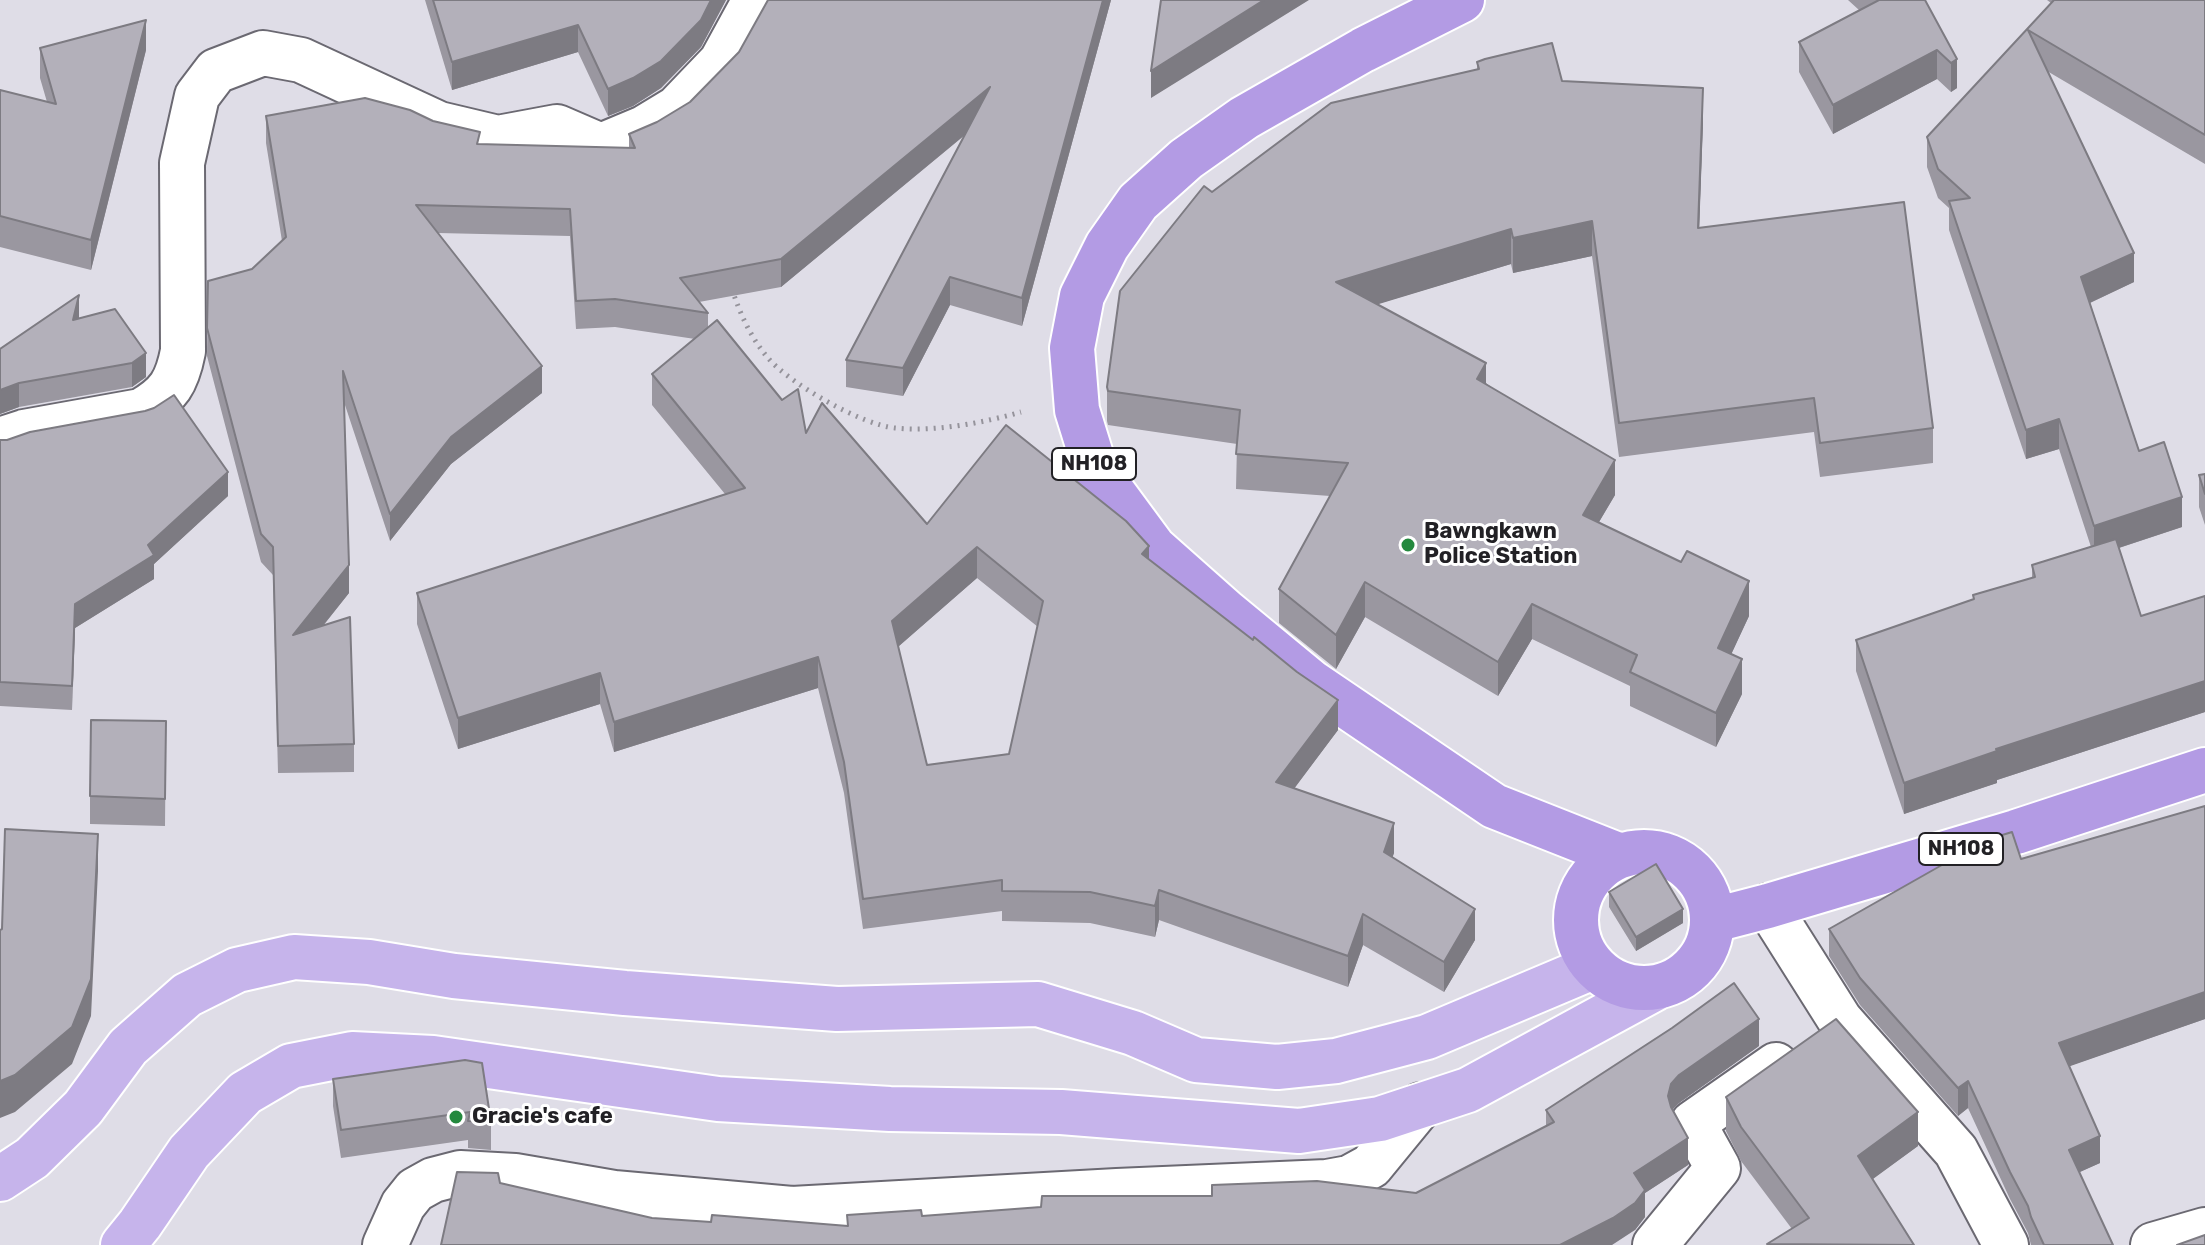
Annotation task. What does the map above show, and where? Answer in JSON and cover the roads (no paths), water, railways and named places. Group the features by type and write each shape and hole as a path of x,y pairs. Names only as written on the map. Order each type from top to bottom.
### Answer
{"highway":[{"name":"NH108","path":"1462,0 1363,50 1244,118 1186,159 1138,202 1107,246 1082,296 1072,348 1077,410 1095,468 1154,548 1311,682 1494,806 1618,855 1651,851 1683,862 1705,887 1714,920 2016,832 2205,770"},
{"path":"1618,855 1592,875 1577,905 1577,938 1593,967 1621,985 1654,989 1685,977 1706,952 1714,920"}],"main road":[{"path":"0,1179 32,1158 83,1108 128,1047 187,995 237,970 294,957 369,962 454,976 625,993 837,1009 1038,1004 1133,1033 1196,1060 1277,1067 1336,1061 1427,1037 1593,967"},
{"path":"123,1245 189,1152 245,1093 291,1066 352,1054 433,1058 718,1099 890,1109 1061,1112 1299,1131 1380,1119 1468,1090 1654,989"}],"street":[{"path":"0,440 24,432 141,411 171,388 183,351 182,163 197,96 216,71 263,53 301,60 439,124 498,138 557,127 601,146 644,128 677,108 721,62 755,0"},
{"path":"1768,906 1840,1020 1956,1151 2006,1245"},
{"path":"1655,1245 1718,1168 1693,1123 1840,1020"},
{"path":"385,1245 403,1205 415,1190 433,1180 460,1173 515,1176 614,1193 792,1209 1327,1182 1349,1178 1371,1166 1421,1105"},
{"path":"2153,1245 2205,1230"}],"place":[{"name":"Bawngkawn Police Station","path":"1408,545"},
{"name":"Gracie's cafe","path":"456,1117"}]}
